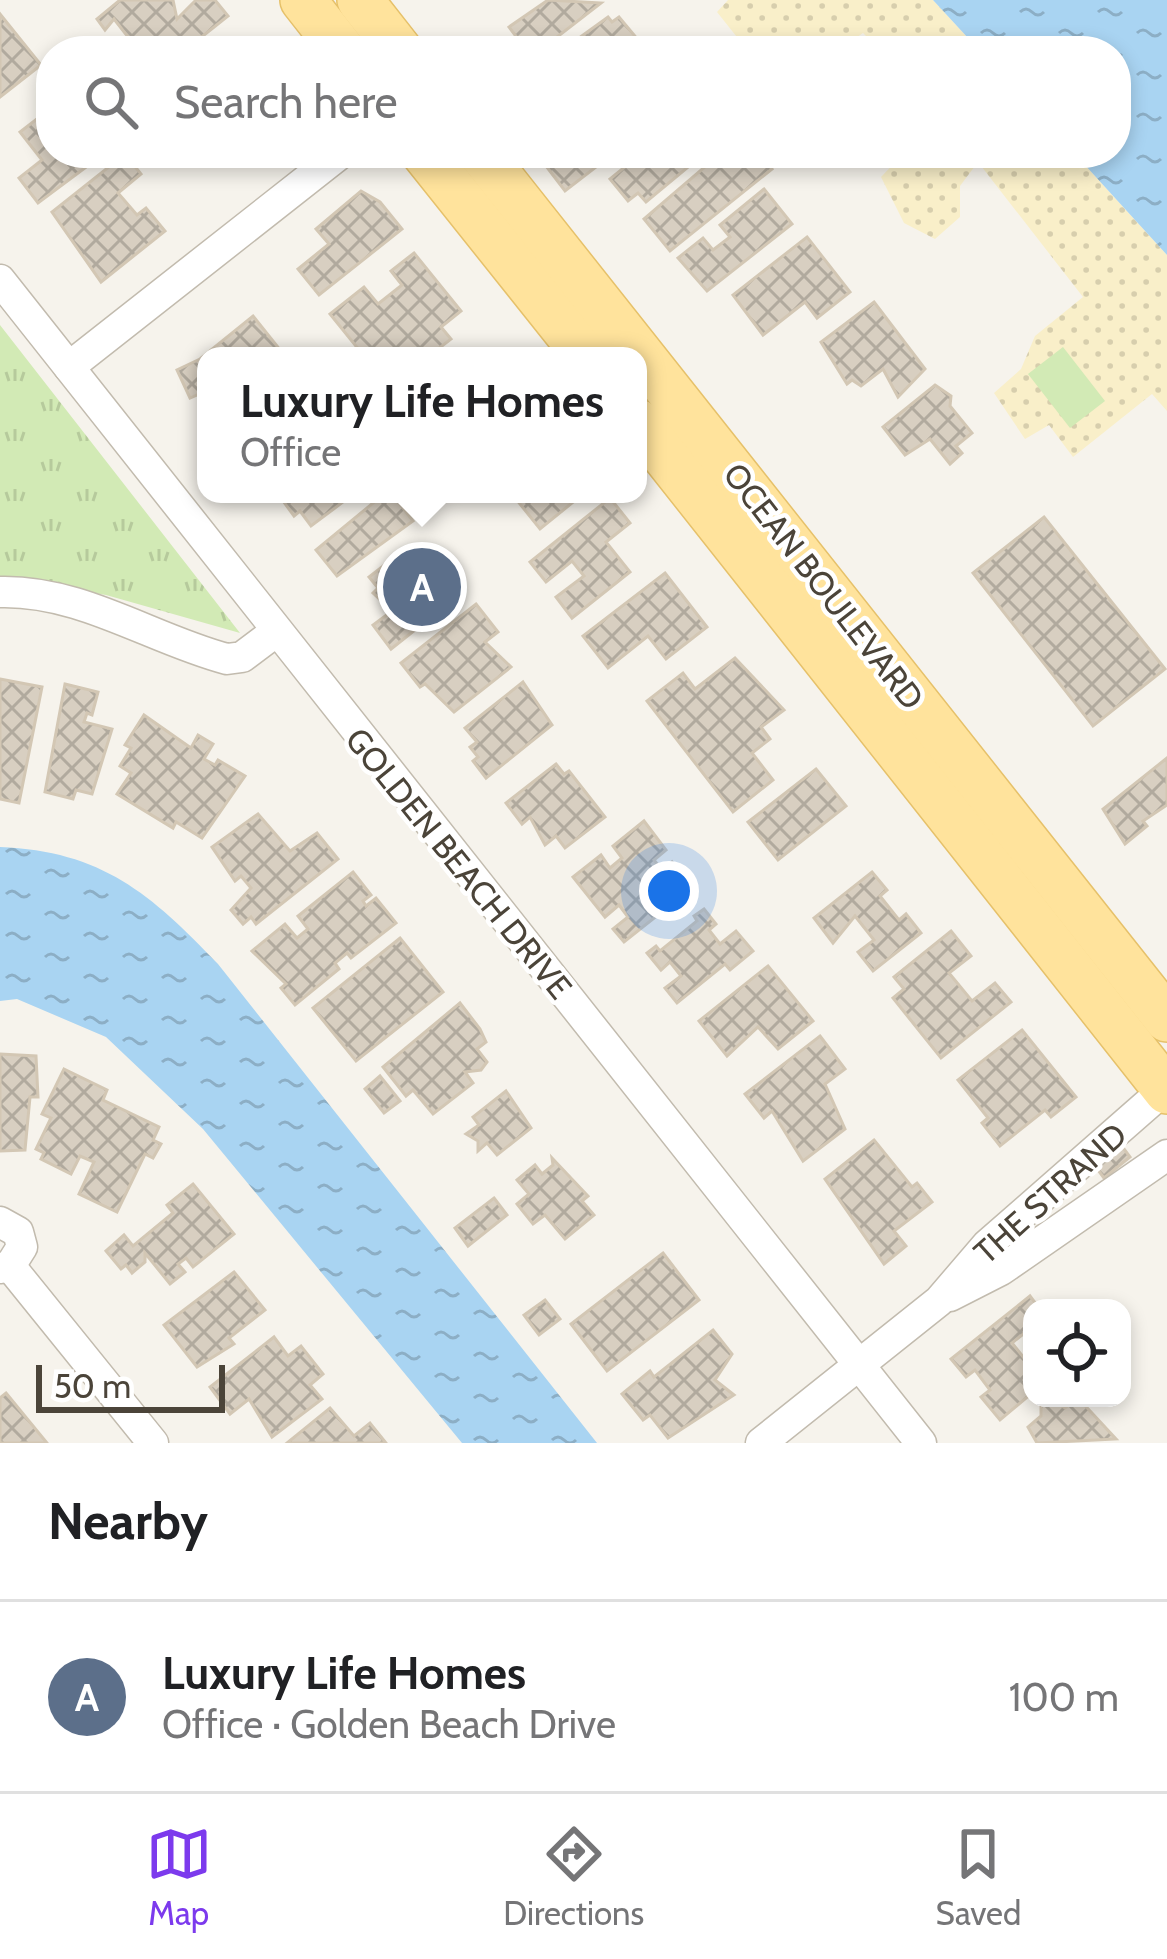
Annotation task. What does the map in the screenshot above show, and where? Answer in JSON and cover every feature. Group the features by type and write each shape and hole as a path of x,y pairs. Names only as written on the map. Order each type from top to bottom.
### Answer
{"main road":[{"path":"303,0 331,36"},
{"path":"360,0 388,36"},
{"path":"436,168 579,347"},
{"name":"OCEAN BOULEVARD","path":"493,168 635,347"},
{"name":"OCEAN BOULEVARD","path":"647,363 1167,1019"},
{"name":"OCEAN BOULEVARD","path":"647,433 1166,1089"}],"street":[{"path":"69,368 322,168"},
{"name":"GOLDEN BEACH DRIVE","path":"0,280 274,633 921,1443"},
{"path":"0,592 23,591 101,611 227,659 242,657 274,633"},
{"name":"THE STRAND","path":"761,1443 939,1301 987,1245 1166,1089"},
{"name":"THE STRAND","path":"939,1301 1001,1270 1167,1155"},
{"path":"0,1222 13,1227 21,1239 20,1254 5,1267 153,1443"}],"sand":[{"path":"728,0 933,0 966,36 736,36 717,12"},
{"path":"890,168 974,168 960,186 960,217 935,239 904,223 881,177"},
{"path":"983,168 1088,168 1167,255 1167,411 1152,394 1073,457 1049,425 1025,439 994,393 1021,369 1035,336 1083,297"}],"green space":[{"path":"0,325 240,633 106,595 0,578"},
{"path":"1063,347 1105,401 1070,428 1028,374"}],"water":[{"path":"933,0 1167,0 1167,255 1088,168 1131,168 1131,36 966,36"},
{"path":"0,847 36,850 96,867 146,897 194,939 597,1443 462,1443 203,1129 106,1037 17,999 0,1001"}],"building":[{"path":"120,0 173,0 177,19 196,0 215,0 228,16 203,36 127,36 114,19 105,30 97,19"},
{"path":"548,0 601,3 558,36 516,36 509,27"},
{"path":"0,14 36,59 36,69 0,97"},
{"path":"608,17 612,22 619,17 635,36 582,36"},
{"path":"36,120 36,152 20,132"},
{"path":"36,165 85,168 38,203 19,178"},
{"path":"107,168 136,168 141,174 118,193 137,215 146,208 165,231 101,282 52,212"},
{"path":"548,168 595,168 565,191"},
{"path":"624,168 687,168 646,202 638,193 628,201 610,179"},
{"path":"704,168 772,169 670,251 644,219"},
{"path":"764,189 792,224 707,291 678,258 703,238 713,250 730,237 720,225"},
{"path":"361,191 380,202 402,229 319,295 298,269 329,244 316,229"},
{"path":"807,237 850,292 817,318 805,302 763,335 733,295"},
{"path":"414,253 461,311 441,327 451,339 441,347 357,347 330,314 364,287 378,304 402,285 391,271"},
{"path":"874,302 925,369 898,397 883,369 861,386 852,380 847,384 821,342"},
{"path":"253,316 278,347 215,347"},
{"path":"197,360 197,395 190,398 177,370"},
{"path":"935,385 951,396 950,406 972,433 956,446 962,453 950,464 930,439 905,455 883,427"},
{"path":"285,503 342,503 311,526 300,511 294,516"},
{"path":"373,503 399,503 413,521 337,576 316,550"},
{"path":"519,503 572,503 540,529"},
{"path":"604,503 614,503 630,523 606,542 630,572 572,618 556,597 584,576 572,561 546,582 530,562"},
{"path":"1044,517 1165,669 1093,726 973,573"},
{"path":"405,549 420,567 426,562 454,599 391,649 373,625 392,611 373,593 378,588 369,577"},
{"path":"665,573 707,627 666,659 648,636 608,668 583,636"},
{"path":"476,604 498,632 485,642 511,667 454,712 425,684 420,687 401,663"},
{"path":"735,658 784,710 761,727 770,739 752,753 773,780 733,812 647,701 683,673 695,689"},
{"path":"0,679 42,687 19,803 0,799"},
{"path":"523,682 552,725 486,778 473,761 478,757 470,747 477,742 465,728"},
{"path":"65,684 98,692 92,715 87,713 84,722 112,729 92,794 76,790 73,799 45,792"},
{"path":"144,715 191,748 198,735 213,744 204,759 215,765 218,760 245,776 202,838 176,822 173,828 117,794 131,773 120,766 131,748 125,745"},
{"path":"1167,758 1167,805 1143,821 1147,826 1125,844 1103,809"},
{"path":"556,764 564,774 569,771 605,817 565,848 556,836 545,845 530,817 522,824 506,803"},
{"path":"816,769 846,806 778,860 748,822"},
{"path":"258,814 290,851 317,833 338,859 256,924 251,917 243,924 231,910 251,888 241,876 235,881 212,847"},
{"path":"644,821 666,850 654,860 662,870 672,862 692,888 624,942 613,929 628,917 619,905 605,917 573,877 601,855 610,868 622,858 613,846"},
{"path":"353,872 371,895 363,901 366,906 376,898 396,923 351,958 347,953 335,963 339,969 295,1005 281,988 286,984 252,951 285,924 297,938 308,929 298,916"},
{"path":"872,872 887,890 880,896 899,920 906,914 921,933 873,971 858,952 874,940 855,916 833,943 814,918"},
{"path":"704,909 716,924 709,930 720,944 736,931 753,951 730,970 725,964 677,1003 665,988 681,976 670,962 661,970 647,953 656,946 660,951 697,921 694,916"},
{"path":"951,931 971,956 949,973 972,1001 995,983 1011,1002 941,1058 893,998 904,989 894,977"},
{"path":"400,938 443,992 356,1061 313,1008"},
{"path":"768,966 813,1021 778,1049 758,1027 727,1056 699,1021"},
{"path":"460,1003 486,1042 477,1049 487,1062 481,1070 465,1072 473,1083 433,1114 413,1090 406,1096 383,1067"},
{"path":"1022,1030 1076,1097 1051,1117 1045,1110 1000,1146 982,1123 988,1118 958,1080"},
{"path":"820,1036 845,1069 825,1084 845,1129 803,1161 772,1111 764,1118 745,1094"},
{"path":"0,1054 36,1056 38,1097 30,1097 25,1150 0,1151"},
{"path":"64,1069 107,1090 103,1100 159,1127 153,1140 161,1144 153,1158 145,1154 117,1212 79,1194 94,1162 80,1156 71,1174 41,1159 44,1153 36,1149 51,1118 42,1114"},
{"path":"380,1076 400,1101 384,1113 365,1089"},
{"path":"506,1091 531,1128 497,1155 487,1143 478,1151 478,1141 466,1134 479,1125 473,1117"},
{"path":"874,1140 912,1187 917,1183 932,1202 894,1231 906,1246 884,1264 825,1179"},
{"path":"1121,1145 1130,1157 1104,1178 1095,1166"},
{"path":"552,1158 588,1196 582,1201 594,1215 565,1239 545,1215 533,1224 517,1204 529,1194 517,1180 535,1165 542,1174 553,1165"},
{"path":"193,1184 234,1234 193,1267 186,1258 178,1264 185,1272 170,1284 145,1253 145,1262 132,1273 126,1265 121,1269 106,1251 124,1235 133,1246 173,1213 167,1205"},
{"path":"494,1198 507,1215 468,1246 455,1228"},
{"path":"663,1253 699,1300 607,1371 571,1324"},
{"path":"234,1272 265,1310 229,1338 234,1344 197,1367 164,1325"},
{"path":"545,1300 560,1319 539,1335 524,1315"},
{"path":"1023,1302 1023,1334 1012,1343 1023,1357 1023,1401 1000,1420 981,1397 990,1390 975,1370 966,1377 951,1359"},
{"path":"713,1330 732,1354 715,1380 734,1395 668,1438 650,1415 643,1420 622,1394 650,1371 654,1377"},
{"path":"274,1337 288,1356 301,1346 323,1374 310,1385 322,1399 272,1437 249,1399 230,1414 210,1387"},
{"path":"6,1393 47,1443 0,1443 0,1398"},
{"path":"1041,1407 1086,1407 1116,1439 1037,1443 1028,1427 1041,1416"},
{"path":"330,1408 354,1436 370,1423 386,1443 287,1443"}],"place":[{"name":"Luxury Life Homes","path":"422,587"}]}
